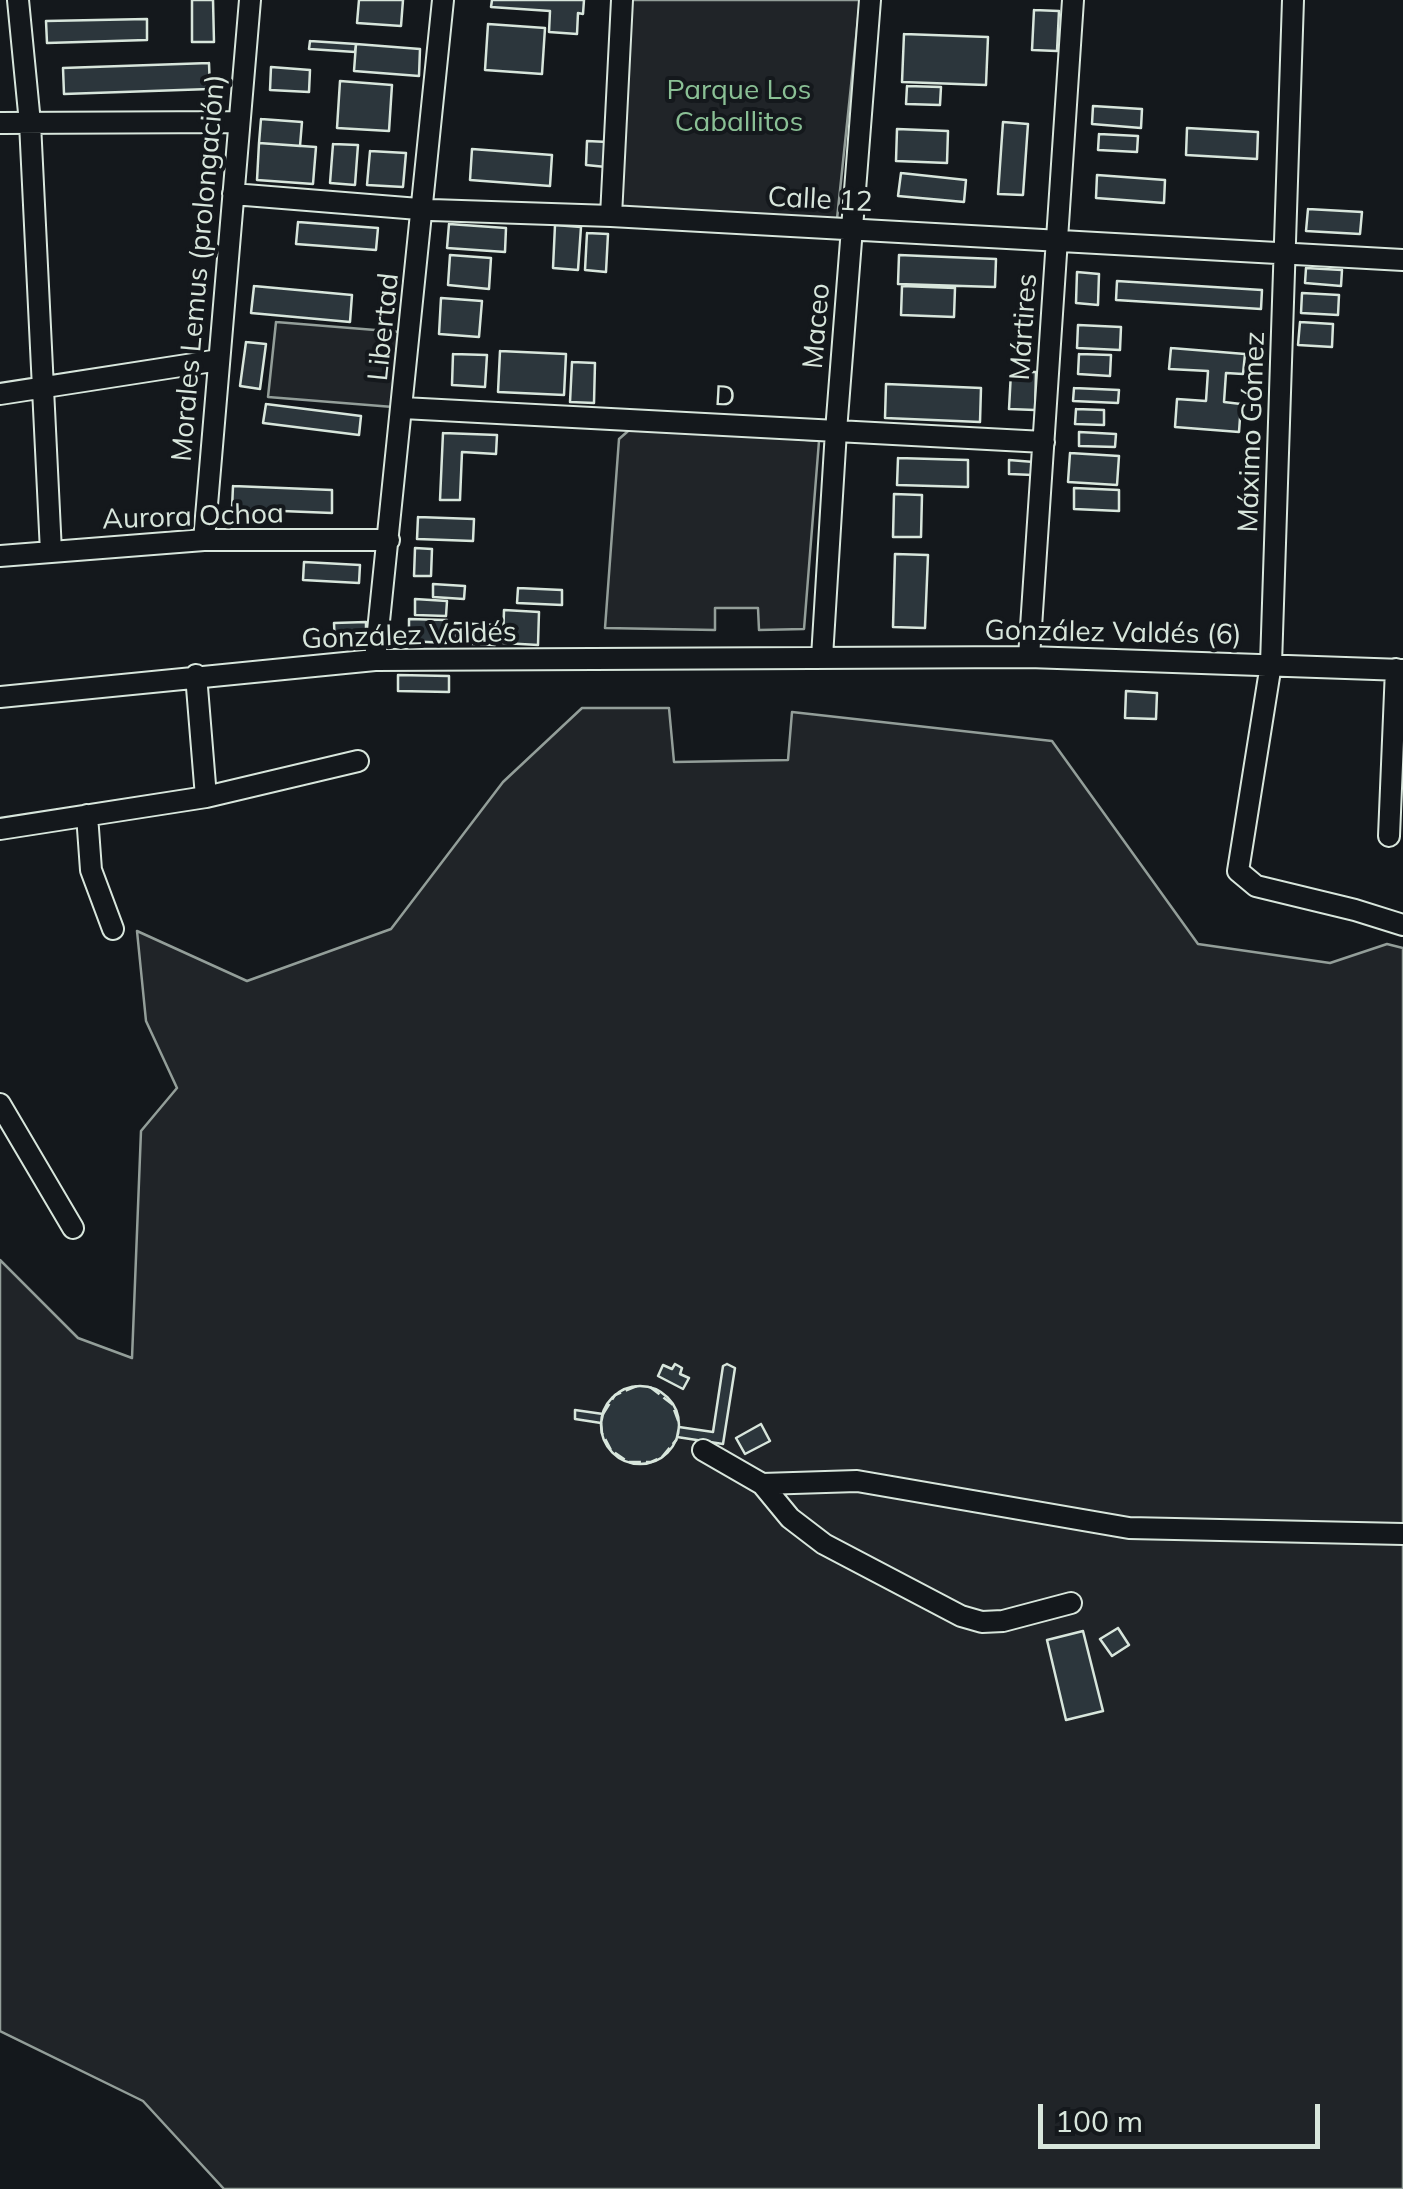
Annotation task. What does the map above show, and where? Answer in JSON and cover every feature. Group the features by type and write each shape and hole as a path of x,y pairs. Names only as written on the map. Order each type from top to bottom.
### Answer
{"street":[{"path":"18,0 30,123 51,552"},
{"name":"Morales Lemus (prolongación)","path":"204,540 250,0"},
{"name":"Libertad","path":"375,660 443,0"},
{"path":"611,216 622,0"},
{"name":"Maceo","path":"822,656 870,0"},
{"name":"Mártires","path":"1029,658 1073,0"},
{"name":"Máximo Gómez","path":"1293,0 1271,664 1237,863 1241,876 1256,886 1403,926"},
{"path":"0,123 239,122"},
{"name":"Calle 12","path":"234,194 424,209 1403,260"},
{"path":"0,394 220,360"},
{"name":"D","path":"403,408 1044,442"},
{"name":"Aurora Ochoa","path":"0,556 204,540 389,540"},
{"name":"González Valdés (6)","path":"822,656 1400,669"},
{"name":"González Valdés","path":"0,697 375,660 822,656"},
{"path":"1389,836 1400,669"},
{"path":"196,675 206,797"},
{"path":"0,829 206,797 358,761"},
{"path":"87,815 90,870 113,929"},
{"path":"0,1104 73,1228"},
{"path":"703,1450 762,1484 790,1518 824,1544 961,1616 982,1622 1003,1621 1072,1604"},
{"path":"762,1484 858,1481 1130,1528 1403,1534"}],"green space":[{"name":"Parque Los Caballitos","path":"628,0 860,0 837,219 617,207"},
{"path":"276,322 400,332 393,407 268,397"},
{"path":"635,425 819,441 804,629 759,630 758,608 715,608 715,630 605,628 619,439"},
{"path":"582,708 669,708 674,762 788,760 792,712 1052,741 1198,944 1330,963 1387,944 1403,948 1403,2189 224,2189 143,2101 0,2031 0,1260 78,1338 132,1358 141,1131 177,1088 146,1021 137,931 247,981 391,929 503,782"}],"building":[{"path":"192,0 213,0 214,42 192,42"},
{"path":"359,0 403,0 401,26 357,23"},
{"path":"492,0 584,0 583,14 578,13 577,34 549,32 550,11 491,7"},
{"path":"1034,10 1059,11 1057,51 1032,50"},
{"path":"147,19 147,40 47,43 46,21"},
{"path":"488,24 545,28 542,74 485,70"},
{"path":"904,34 988,37 986,85 902,82"},
{"path":"310,41 356,44 355,52 309,49"},
{"path":"356,44 420,49 419,76 354,71"},
{"path":"209,63 210,89 64,94 63,68"},
{"path":"271,67 310,70 309,92 270,90"},
{"path":"340,81 392,85 389,131 337,128"},
{"path":"907,86 941,87 940,105 906,104"},
{"path":"1093,106 1142,109 1141,128 1092,124"},
{"path":"261,119 302,122 300,146 259,143"},
{"path":"1003,122 1028,124 1023,195 998,194"},
{"path":"1187,128 1258,132 1257,159 1186,155"},
{"path":"897,129 948,131 947,163 896,161"},
{"path":"1099,134 1138,136 1137,152 1098,150"},
{"path":"587,141 608,142 606,167 586,165"},
{"path":"259,143 316,147 313,184 257,180"},
{"path":"333,144 358,145 355,185 330,183"},
{"path":"472,149 552,155 550,186 470,180"},
{"path":"370,151 406,153 403,187 367,185"},
{"path":"901,173 966,180 964,202 898,196"},
{"path":"1097,175 1165,180 1164,203 1096,198"},
{"path":"1308,209 1362,212 1360,234 1306,231"},
{"path":"298,222 378,228 376,250 296,244"},
{"path":"449,224 506,228 505,252 447,248"},
{"path":"555,225 581,227 578,270 553,268"},
{"path":"587,233 608,234 606,272 585,270"},
{"path":"450,255 491,258 489,289 448,285"},
{"path":"899,255 996,259 995,287 898,284"},
{"path":"1306,268 1342,270 1341,286 1305,283"},
{"path":"1077,272 1099,274 1098,305 1076,303"},
{"path":"1117,281 1262,290 1261,309 1116,300"},
{"path":"254,286 352,295 350,322 251,313"},
{"path":"902,286 955,288 954,317 901,315"},
{"path":"1302,293 1339,295 1338,315 1301,313"},
{"path":"441,298 482,301 479,337 439,334"},
{"path":"1300,322 1333,324 1332,347 1298,345"},
{"path":"1078,325 1121,327 1120,350 1077,348"},
{"path":"246,342 266,344 260,389 240,386"},
{"path":"1171,348 1245,354 1243,374 1226,373 1224,402 1241,404 1239,432 1175,427 1177,399 1206,401 1208,371 1169,369"},
{"path":"500,351 566,354 564,395 498,392"},
{"path":"453,354 487,355 485,387 452,385"},
{"path":"1079,354 1111,355 1110,376 1078,374"},
{"path":"572,362 595,363 594,403 570,402"},
{"path":"1011,372 1036,372 1035,410 1009,409"},
{"path":"886,384 981,388 980,422 885,418"},
{"path":"1074,388 1119,390 1118,403 1073,401"},
{"path":"266,404 361,416 359,435 263,423"},
{"path":"1076,409 1104,410 1104,425 1075,424"},
{"path":"1079,432 1116,434 1115,447 1079,446"},
{"path":"443,433 497,435 496,454 462,452 460,500 440,500"},
{"path":"1070,453 1119,456 1117,485 1068,482"},
{"path":"898,458 968,460 968,487 897,485"},
{"path":"1009,460 1034,462 1033,475 1009,474"},
{"path":"233,486 332,490 332,513 232,509"},
{"path":"1074,488 1119,490 1119,511 1074,509"},
{"path":"894,494 922,495 921,537 893,537"},
{"path":"418,517 474,519 473,541 417,539"},
{"path":"415,548 432,549 431,576 414,576"},
{"path":"895,554 928,555 925,628 893,627"},
{"path":"304,562 360,565 359,583 303,580"},
{"path":"433,584 465,586 464,599 433,597"},
{"path":"518,588 562,590 562,605 517,603"},
{"path":"415,599 447,601 446,616 415,615"},
{"path":"504,610 539,612 538,645 503,643"},
{"path":"409,619 447,620 446,643 409,641"},
{"path":"366,622 366,645 335,645 334,623"},
{"path":"455,623 496,625 495,645 454,643"},
{"path":"398,675 449,676 449,692 398,691"},
{"path":"1126,691 1157,693 1156,719 1125,718"},
{"path":"675,1364 682,1368 680,1374 689,1378 683,1389 658,1376 663,1365 672,1369"},
{"path":"723,1366 735,1368 723,1444 677,1437 679,1427 713,1432"},
{"path":"640,1386 655,1389 667,1398 676,1410 676,1440 667,1452 655,1461 640,1464 625,1461 613,1452 604,1440 601,1425 604,1410 613,1398 625,1389"},
{"path":"575,1410 603,1414 601,1423 575,1419"},
{"path":"761,1424 770,1441 745,1454 736,1438"},
{"path":"1118,1628 1129,1645 1112,1656 1100,1639"},
{"path":"1083,1631 1103,1711 1066,1720 1047,1640"}],"fence":[{"path":"603,1414 615,1395 637,1386"},
{"path":"650,1387 672,1404 679,1423"},
{"path":"601,1423 611,1450 628,1462 651,1462 662,1457 677,1439"}]}
